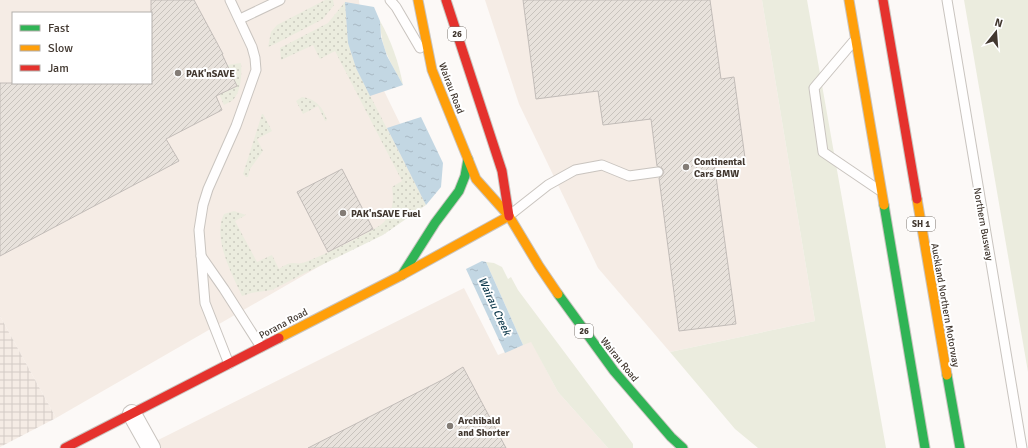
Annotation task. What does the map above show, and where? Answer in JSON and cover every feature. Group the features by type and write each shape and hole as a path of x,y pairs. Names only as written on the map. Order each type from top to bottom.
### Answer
{"main road":[{"name":"Wairau Road","path":"418,0 432,70 476,179 509,216 539,266 614,371 669,440 684,448"},
{"name":"Wairau Road","path":"446,0 502,171 509,216"},
{"path":"849,0 925,448"},
{"name":"Auckland Northern Motorway","path":"883,0 960,448"},
{"path":"402,275 435,223 459,191 465,176 468,160"},
{"name":"Porana Road","path":"66,448 402,275 509,216"}],"street":[{"path":"132,414 152,448"}],"lane":[{"path":"230,0 252,47 256,70 236,126 208,189 203,205 199,230 205,303 230,364"},
{"path":"240,19 280,0"},
{"path":"390,0 396,7 432,70"},
{"name":"Northern Busway","path":"947,0 1022,448"},
{"path":"856,40 814,88 823,152 882,192"},
{"path":"509,216 548,185 575,170 602,165 630,176 658,172"},
{"path":"201,256 224,288 261,347"}],"shaded area":[{"path":"0,0 359,0 364,50 434,193 424,206 56,418 0,316"},
{"path":"325,0 333,0 334,5 323,19 268,47 271,32 277,25"},
{"path":"485,0 762,0 815,321 670,352 598,268 519,104"},
{"path":"762,0 807,0 886,448 758,448 735,429 670,352 815,321"},
{"path":"964,0 1028,0 1028,372"},
{"path":"345,2 348,43 356,68 426,205 383,235 272,290 242,296 229,267 222,245 220,234 224,214 234,211 246,215 235,221 257,262 272,255 279,269 289,264 301,263 318,257 379,226 387,218 391,210 393,201 392,187 402,181 335,51 320,59 313,45 281,60 280,48 328,23"},
{"path":"380,21 394,52 403,85 390,62 384,47"},
{"path":"241,63 241,77 236,97 224,105 219,94 236,86 227,65"},
{"path":"302,97 318,104 327,120 325,121 318,106 303,114 296,101"},
{"path":"262,114 272,131 257,139 263,151 250,169 248,177 246,177 243,174"},
{"path":"486,262 494,263 502,267 508,279 511,277 518,290 633,444 633,448 608,448 558,392 531,342 523,345"},
{"path":"464,288 498,355 531,341 558,392 608,448 142,448"},
{"path":"0,316 56,418 0,447"}],"water":[{"path":"345,2 374,7 380,21 381,37 387,56 403,85 370,96 356,68 348,43"},
{"path":"421,117 443,163 441,187 426,205 387,128"},
{"name":"Wairau Creek","path":"482,261 486,262 523,345 505,353 466,269"}],"building":[{"path":"151,0 194,0 223,54 237,86 216,96 222,110 166,139 179,161 0,256 0,83 152,84"},
{"name":"Continental Cars BMW","path":"523,0 710,0 721,79 734,77 745,158 714,162 736,324 679,331 659,178 664,172 662,168 657,166 651,119 603,125 598,91 536,99"},
{"path":"342,169 373,229 328,252 297,192"},
{"name":"Archibald and Shorter","path":"463,367 506,448 308,448 442,380"}],"traffic: fast":[{"path":"402,275 435,223 459,191 465,176 468,159"},
{"path":"884,205 925,448"},
{"path":"558,294 614,371 671,437 683,448"},
{"path":"947,375 960,448"}],"traffic: slow":[{"path":"418,0 432,70 476,179 509,216 558,294"},
{"path":"849,0 884,205"},
{"path":"917,199 947,375"},
{"path":"279,338 402,275 509,216"}],"traffic: jam":[{"path":"446,0 502,171 509,216"},
{"path":"883,0 917,199"},
{"path":"65,448 279,338"}],"place":[{"name":"PAK'nSAVE","path":"178,73"},
{"name":"Continental Cars BMW","path":"686,167"},
{"name":"PAK'nSAVE Fuel","path":"343,213"},
{"name":"Archibald and Shorter","path":"450,426"}]}
